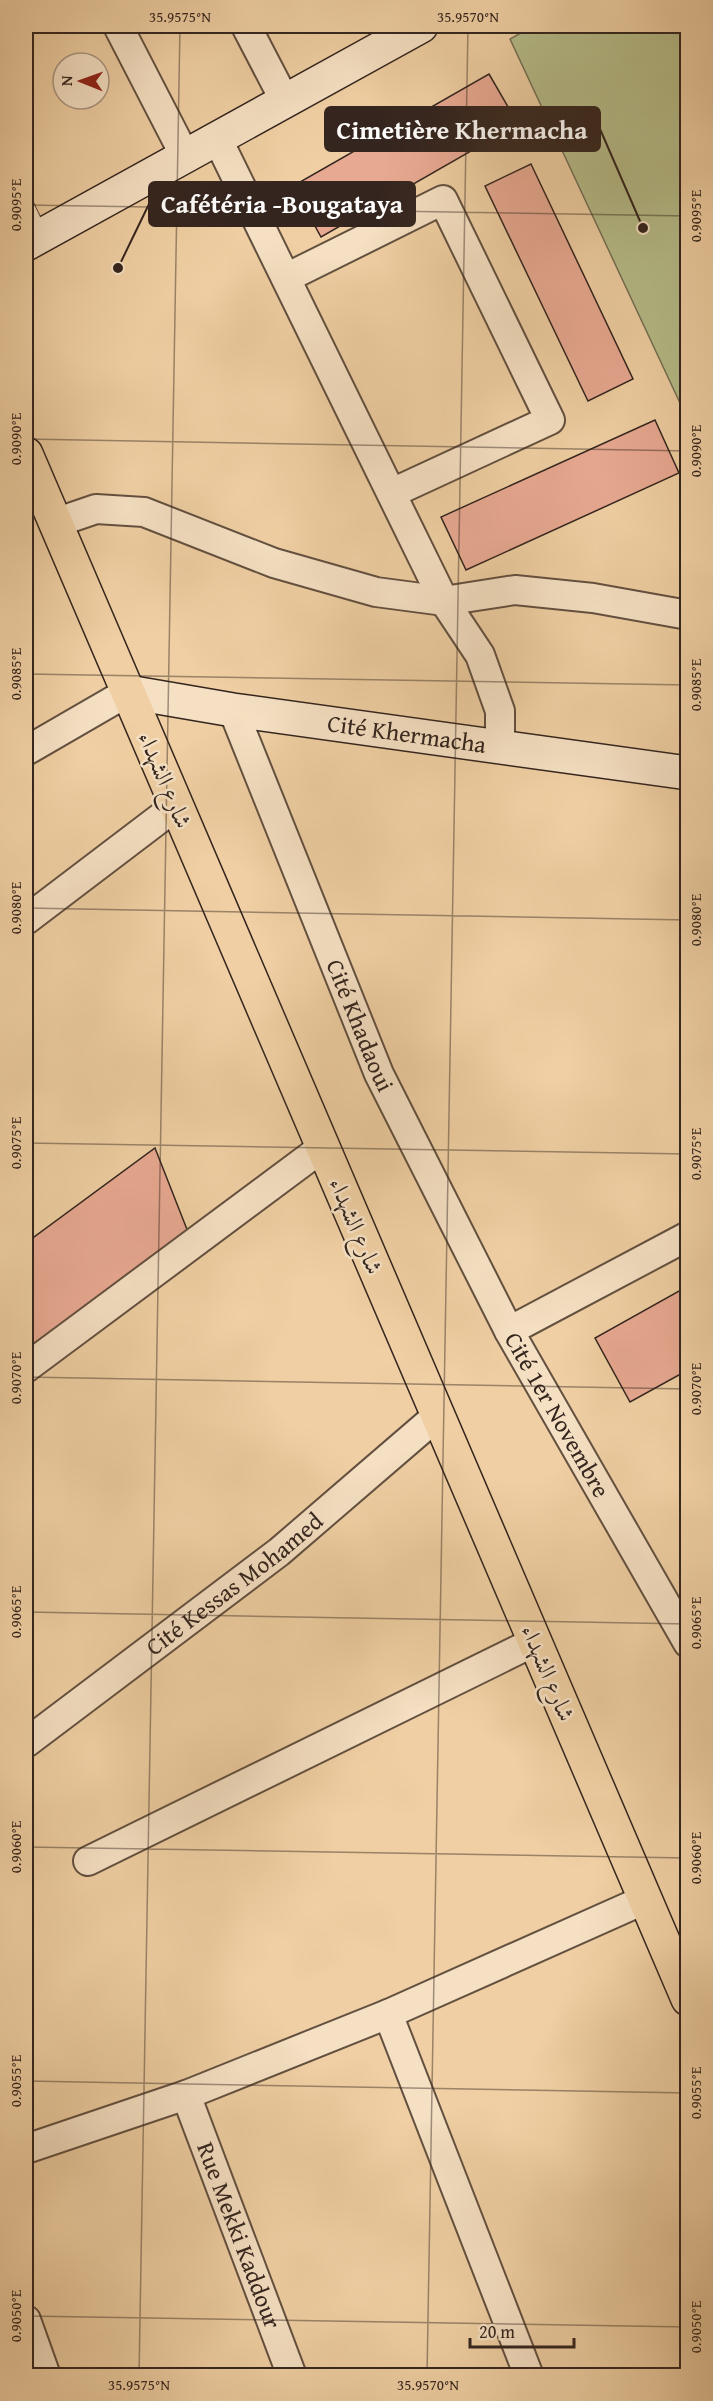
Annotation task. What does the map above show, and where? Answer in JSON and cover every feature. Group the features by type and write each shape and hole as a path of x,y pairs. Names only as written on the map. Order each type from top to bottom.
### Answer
{"main road":[{"name":"شارع الشهداء","path":"29,471 55,523 128,692 687,1999"}],"street":[{"path":"118,26 185,156"},
{"path":"246,26 285,101"},
{"path":"33,240 422,26"},
{"path":"217,138 444,601 480,656 500,711 500,747"},
{"path":"286,278 443,200 550,420 392,494"},
{"path":"55,523 96,509 144,512 274,563 376,592 444,601 515,590 593,598 687,615"},
{"path":"26,751 128,692"},
{"name":"Cité Khermacha","path":"128,692 233,710 687,773"},
{"name":"Cité Khadaoui","path":"233,710 379,1074 509,1331"},
{"path":"26,920 176,806"},
{"path":"26,1368 322,1147"},
{"name":"Cité 1er Novembre","path":"687,1236 509,1331 687,1643"},
{"name":"Cité Kessas Mohamed","path":"26,1743 279,1552 437,1416"},
{"path":"88,1861 534,1642"},
{"path":"26,2149 186,2095 388,2014 646,1899"},
{"path":"388,2014 529,2376"},
{"name":"Rue Mekki Kaddour","path":"186,2095 292,2376"},
{"path":"26,2320 46,2376"}],"lane":[{"path":"26,204 33,240"}],"green space":[{"path":"533,26 687,26 687,418 510,39"}],"building":[{"path":"489,74 518,124 321,237 293,186"},
{"path":"531,164 633,379 588,401 485,186"},
{"path":"655,420 679,473 466,570 441,517"},
{"path":"155,1148 188,1232 26,1349 26,1243"},
{"path":"688,1286 688,1370 630,1402 595,1338"}],"place":[{"name":"Cimetière Khermacha","path":"643,228"},
{"name":"Cafétéria -Bougataya","path":"118,268"}]}
